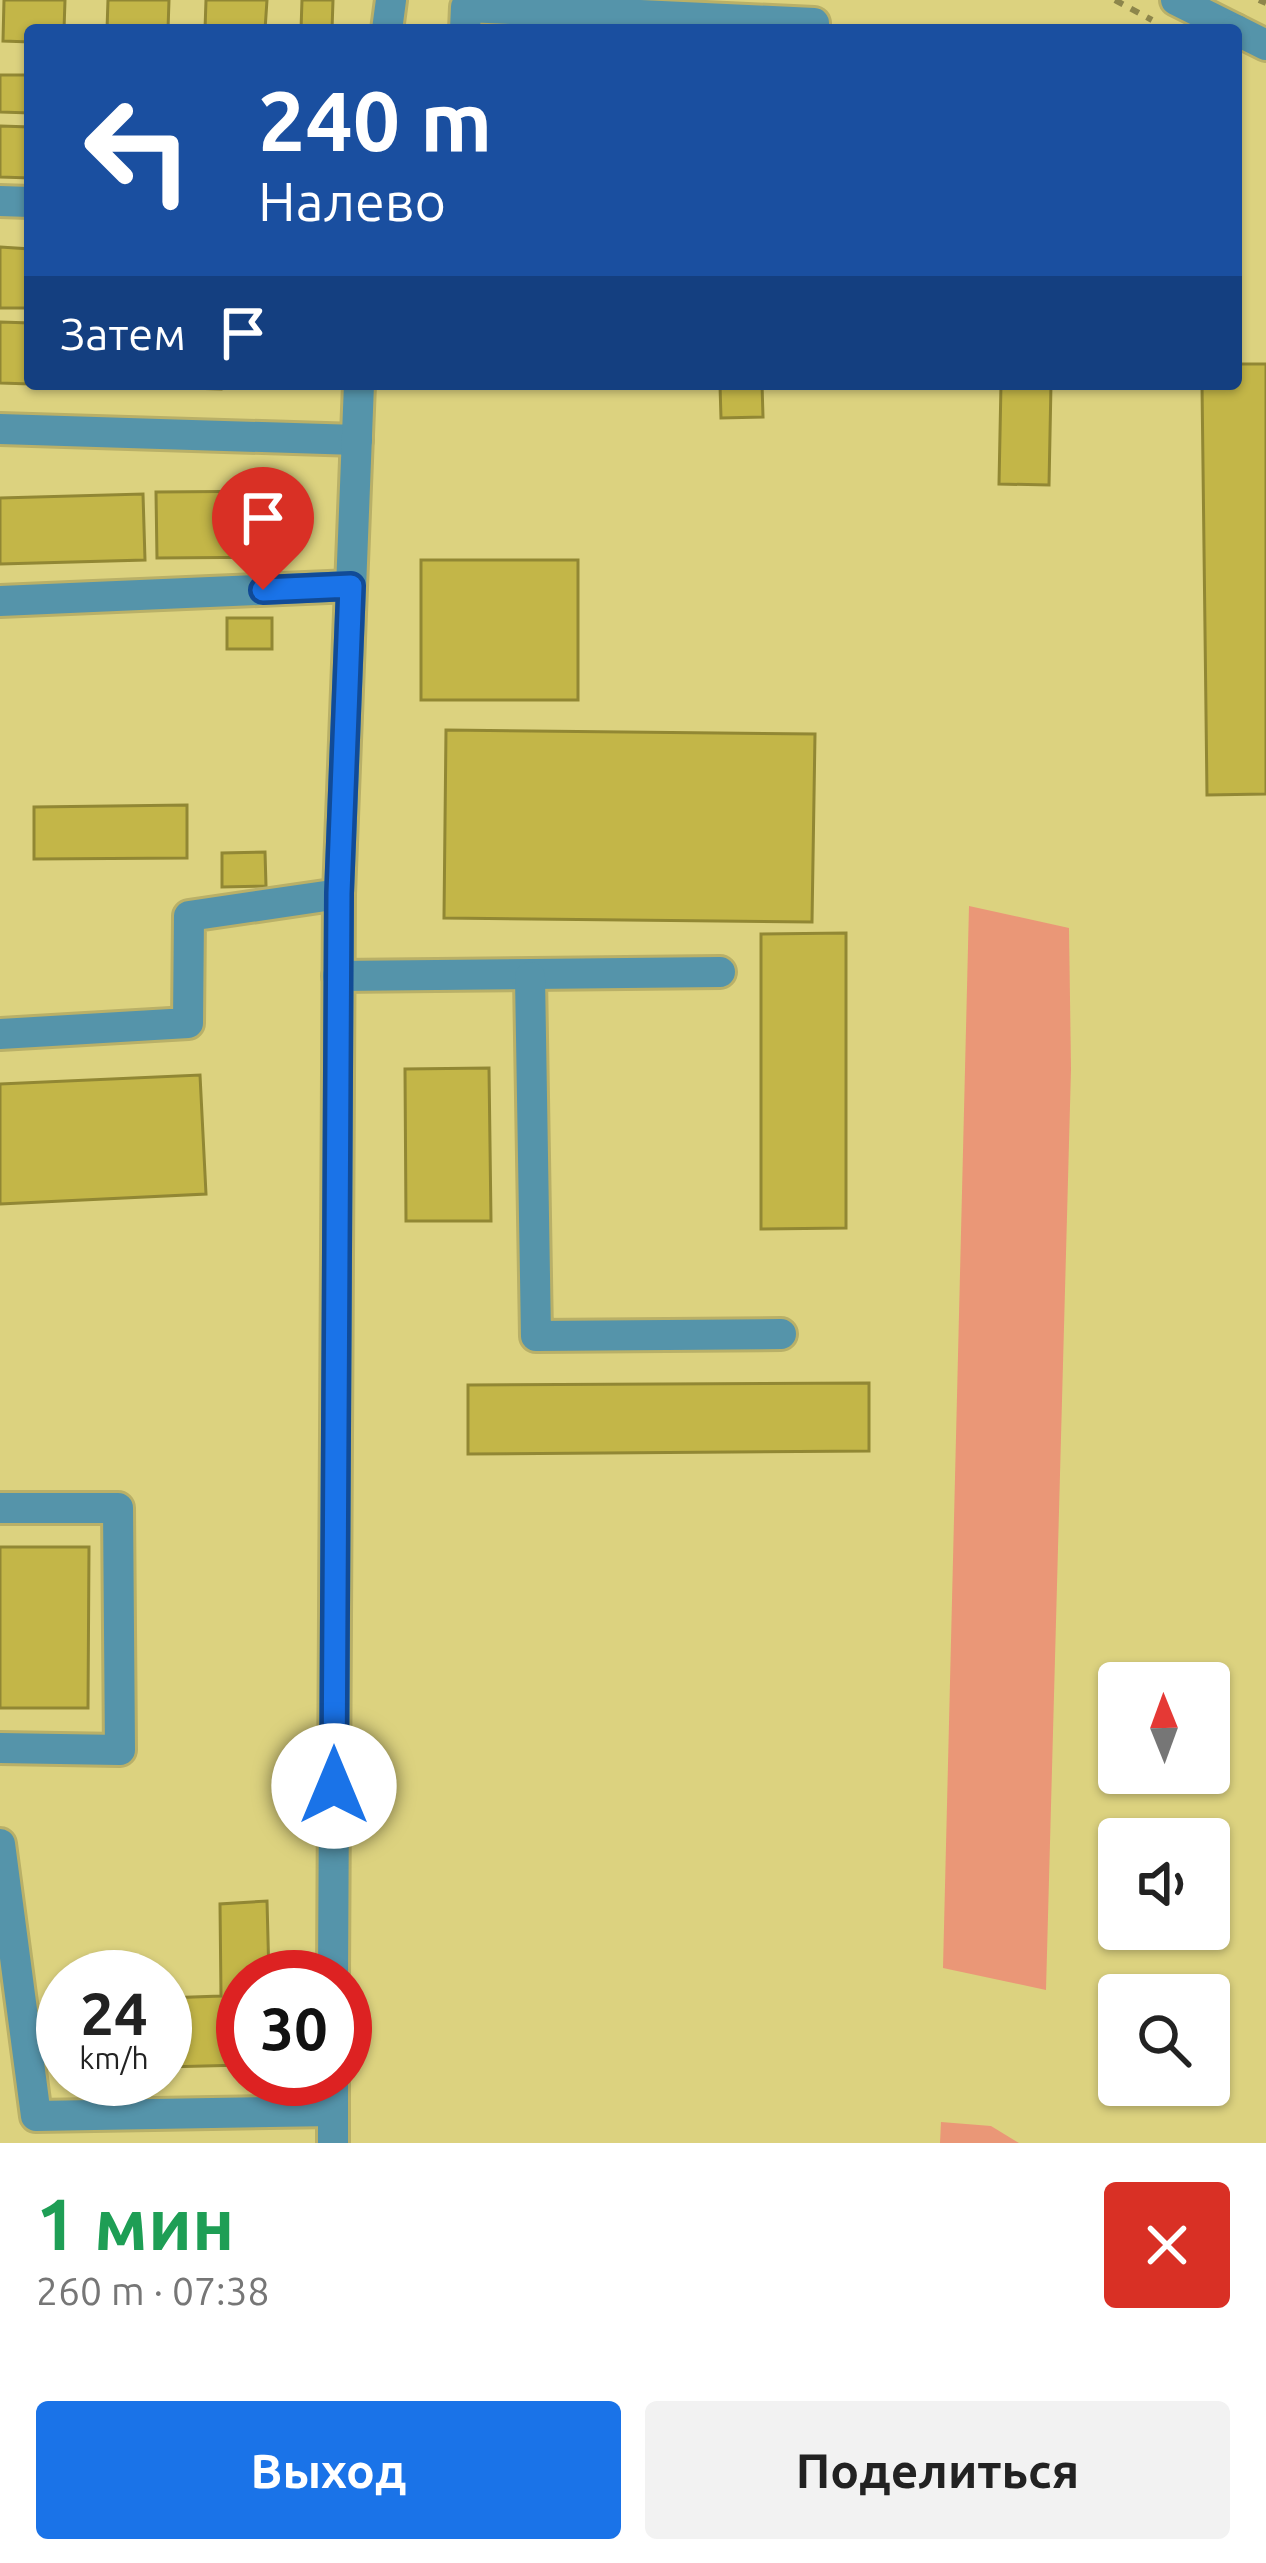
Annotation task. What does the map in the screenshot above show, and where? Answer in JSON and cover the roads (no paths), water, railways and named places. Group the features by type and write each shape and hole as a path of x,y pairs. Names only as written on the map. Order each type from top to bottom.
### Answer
{"street":[{"path":"465,24 466,7 816,18"},
{"path":"1164,10 1214,24"},
{"path":"333,1950 339,893 359,390"},
{"path":"0,429 357,440"},
{"path":"0,602 351,586"},
{"path":"0,1034 188,1023 189,916 339,893"},
{"path":"338,976 720,971"},
{"path":"530,976 536,1336 781,1334"},
{"path":"0,1508 118,1508 120,1750 0,1748"},
{"path":"0,1844 36,2116 333,2111"},
{"path":"333,2106 333,2143"}]}
